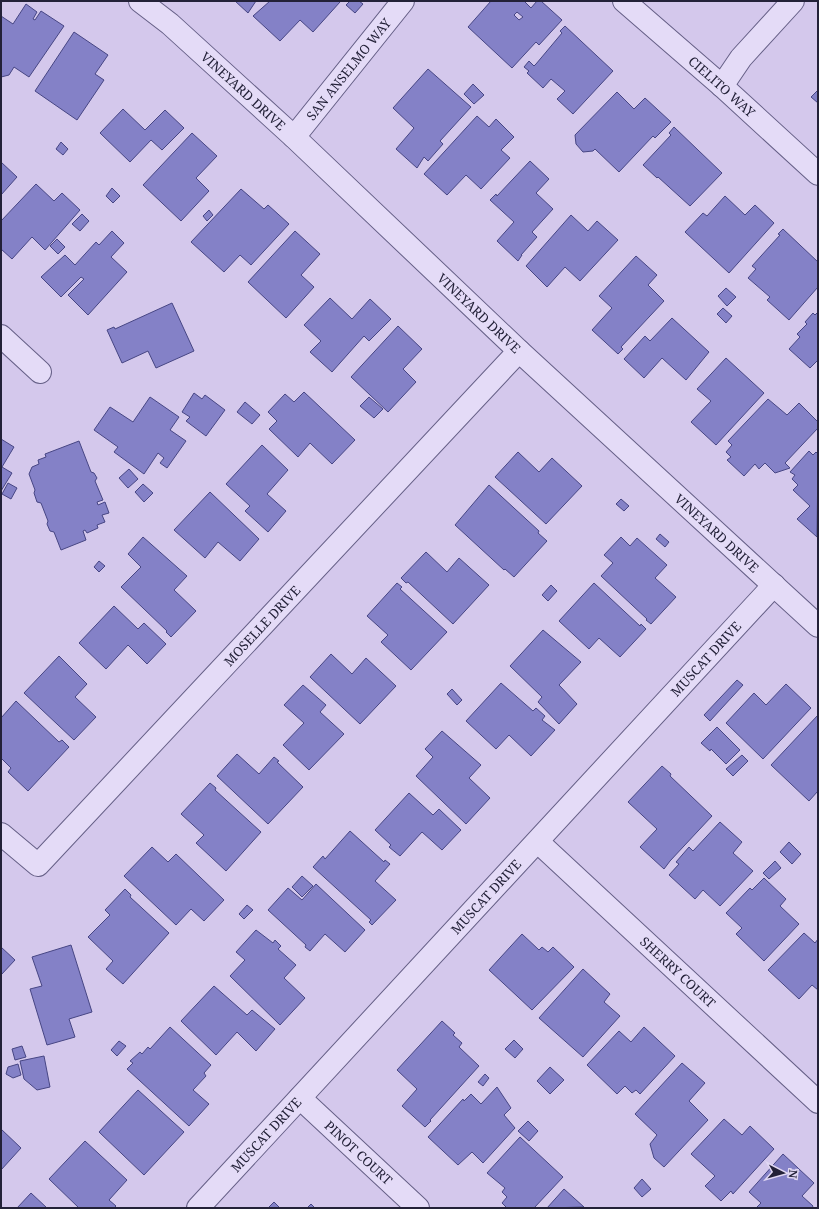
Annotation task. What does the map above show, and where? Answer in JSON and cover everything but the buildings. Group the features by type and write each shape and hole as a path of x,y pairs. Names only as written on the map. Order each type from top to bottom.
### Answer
{"street":[{"name":"VINEYARD DRIVE","path":"140,1 170,24 294,137 519,351 818,626"},
{"name":"SAN ANSELMO WAY","path":"294,137 402,1"},
{"name":"CIELITO WAY","path":"624,1 722,86 818,174"},
{"path":"722,86 741,58 793,1"},
{"path":"1,336 40,372"},
{"name":"MOSELLE DRIVE","path":"1,834 38,865 519,351"},
{"name":"MUSCAT DRIVE","path":"198,1208 774,585"},
{"name":"SHERRY COURT","path":"538,842 818,1102"},
{"name":"PINOT COURT","path":"300,1098 418,1208"}]}
